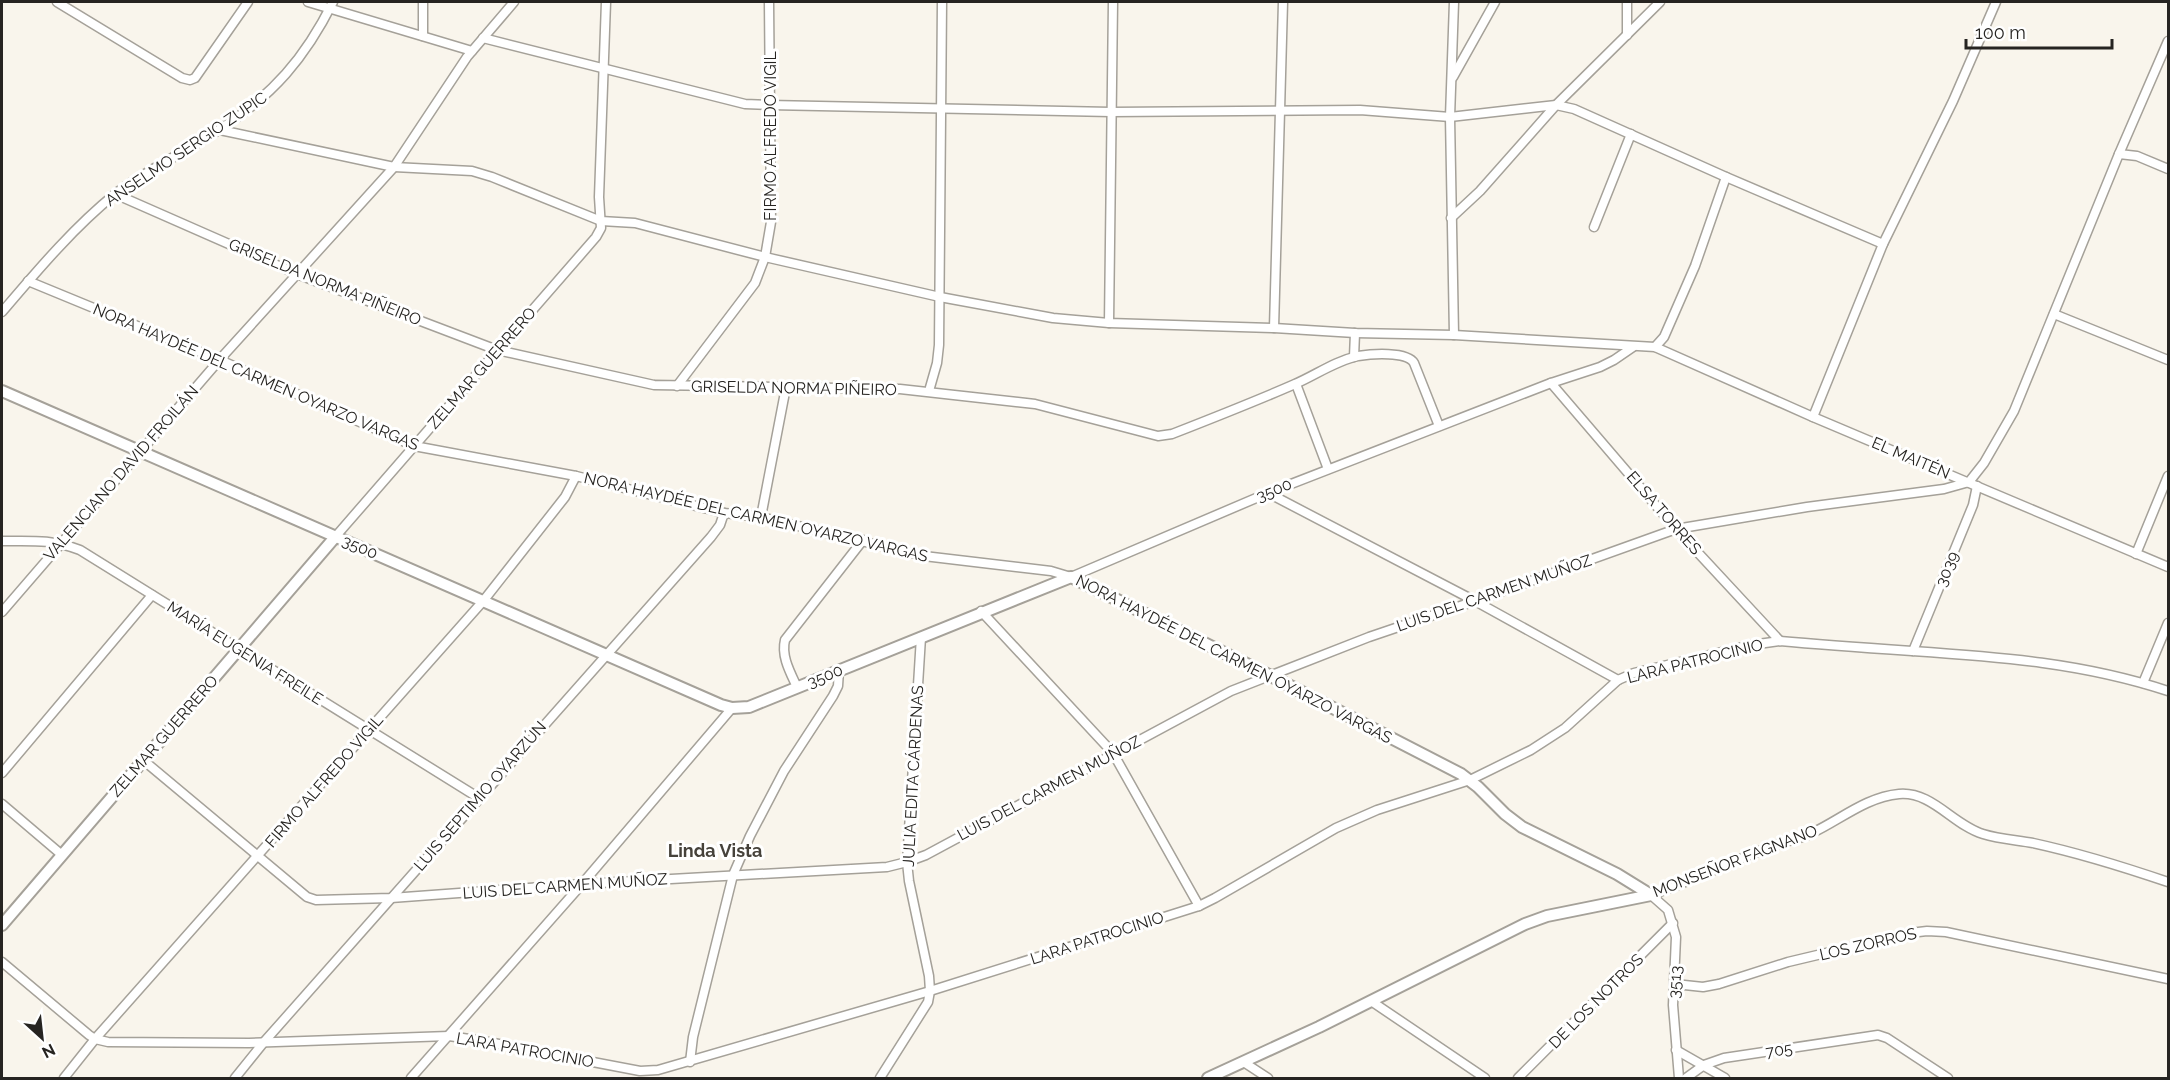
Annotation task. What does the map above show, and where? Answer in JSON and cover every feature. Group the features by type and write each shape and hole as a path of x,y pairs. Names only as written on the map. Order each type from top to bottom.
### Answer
{"street":[{"path":"57,2 182,78 190,80 195,78 248,2"},
{"path":"308,2 332,4 472,51"},
{"path":"423,2 423,36"},
{"name":"VALENCIANO DAVID FROILÁN","path":"2,612 220,360 394,167 472,51 514,2"},
{"path":"601,221 599,197 606,2"},
{"name":"FIRMO ALFREDO VIGIL","path":"677,386 755,283 765,257 771,222 770,2"},
{"path":"929,391 937,363 940,297 942,2"},
{"path":"1109,323 1113,2"},
{"path":"1274,328 1283,2"},
{"path":"1454,2 1450,117 1454,335"},
{"path":"1451,80 1495,2"},
{"path":"1627,35 1628,2"},
{"path":"1451,218 1480,190 1556,105 1660,2"},
{"path":"1813,417 1883,243 1953,101 1996,2"},
{"name":"ANSELMO SERGIO ZUPIC","path":"2,312 28,281 92,214 115,194 140,176 220,130 260,101 276,86 311,43 332,4"},
{"path":"483,38 745,104 1111,112 1360,110 1450,117 1556,105 1574,109 1726,177 1883,243"},
{"path":"1973,484 2014,411 2119,154 2169,41"},
{"path":"220,130 394,167 472,171 601,221 635,223 765,257 940,297 1053,318 1109,323 1454,335 1632,347 1655,347 1664,337 1695,266 1726,177"},
{"path":"1594,227 1631,134"},
{"path":"2119,154 2138,156 2169,169"},
{"name":"GRISELDA NORMA PIÑEIRO","path":"115,194 297,274 497,350 654,385 929,391 1035,404 1158,436 1172,434 1296,384 1341,361 1354,357 1403,355 1411,358 1439,426"},
{"name":"ZELMAR GUERRERO","path":"2,925 596,237 601,228 601,221"},
{"name":"NORA HAYDÉE DEL CARMEN OYARZO VARGAS","path":"28,281 220,360 414,446 576,476 724,513 761,517 924,556 1051,571 1071,577 1269,675 1470,780 1505,814 1522,826 1617,874 1651,895"},
{"path":"2054,314 2169,360"},
{"path":"1354,357 1355,333"},
{"name":"3500","path":"2,391 732,708 749,706 921,638 981,611 1071,577 1328,469 1551,383 1607,364 1632,347"},
{"name":"EL MAITÉN","path":"1655,347 1813,417 2169,567"},
{"name":"ELSA TORRES","path":"1551,383 1676,529 1780,641"},
{"path":"1296,384 1328,469"},
{"path":"761,517 786,387"},
{"name":"FIRMO ALFREDO VIGIL","path":"64,1078 483,600 565,496 576,476"},
{"path":"2136,554 2169,476"},
{"name":"LUIS DEL CARMEN MUÑOZ","path":"143,760 307,897 316,900 391,898 582,884 887,867 907,862 936,849 1231,691 1369,637 1475,602 1676,529 1807,507 1973,484"},
{"name":"3039","path":"1913,651 1973,505 1973,484"},
{"path":"1268,493 1618,680"},
{"name":"LUIS SEPTIMIO OYARZÚN","path":"235,1078 264,1042 711,537 720,525 724,513"},
{"name":"MARÍA EUGENIA FREILE","path":"2,542 48,540 80,550 479,798"},
{"path":"796,687 785,659 783,647 785,640 863,540"},
{"path":"2,773 152,595"},
{"path":"981,611 1113,753 1199,906"},
{"path":"2143,683 2169,623"},
{"name":"JULIA EDITA CÁRDENAS","path":"921,638 907,862 930,991"},
{"name":"LARA PATROCINIO","path":"95,1040 108,1042 264,1042 449,1036 641,1075 930,991 1199,906 1336,828 1377,810 1470,780 1547,740 1618,680 1634,673 1751,645 1780,641 1985,656 2077,667 2169,691"},
{"path":"690,1062 693,1037 733,875 750,836 784,771 833,696 838,686 839,670"},
{"path":"411,1078 582,884 732,708"},
{"name":"MONSEÑOR FAGNANO","path":"1208,1078 1245,1063 1525,924 1556,914 1651,895 1685,883 1774,845 1811,834 1867,803 1886,796 1914,795 1927,800 1982,834 2032,843 2107,862 2169,882"},
{"path":"2,804 62,855"},
{"path":"1651,895 1668,910 1673,923"},
{"name":"3513","path":"1673,923 1676,937 1673,1005 1679,1078"},
{"name":"DE LOS NOTROS","path":"1518,1078 1673,923"},
{"name":"LOS ZORROS","path":"1675,984 1703,987 1788,962 1926,931 1946,932 2169,979"},
{"path":"2,962 95,1040"},
{"path":"880,1078 928,1002 930,991"},
{"path":"1371,1001 1485,1078"},
{"name":"705","path":"1686,1078 1704,1065 1724,1058 1878,1035 1887,1038 1948,1078"},
{"path":"1676,1050 1725,1078"},
{"path":"1245,1063 1269,1078"}],"district":[{"name":"Linda Vista","path":"715,850"}]}
